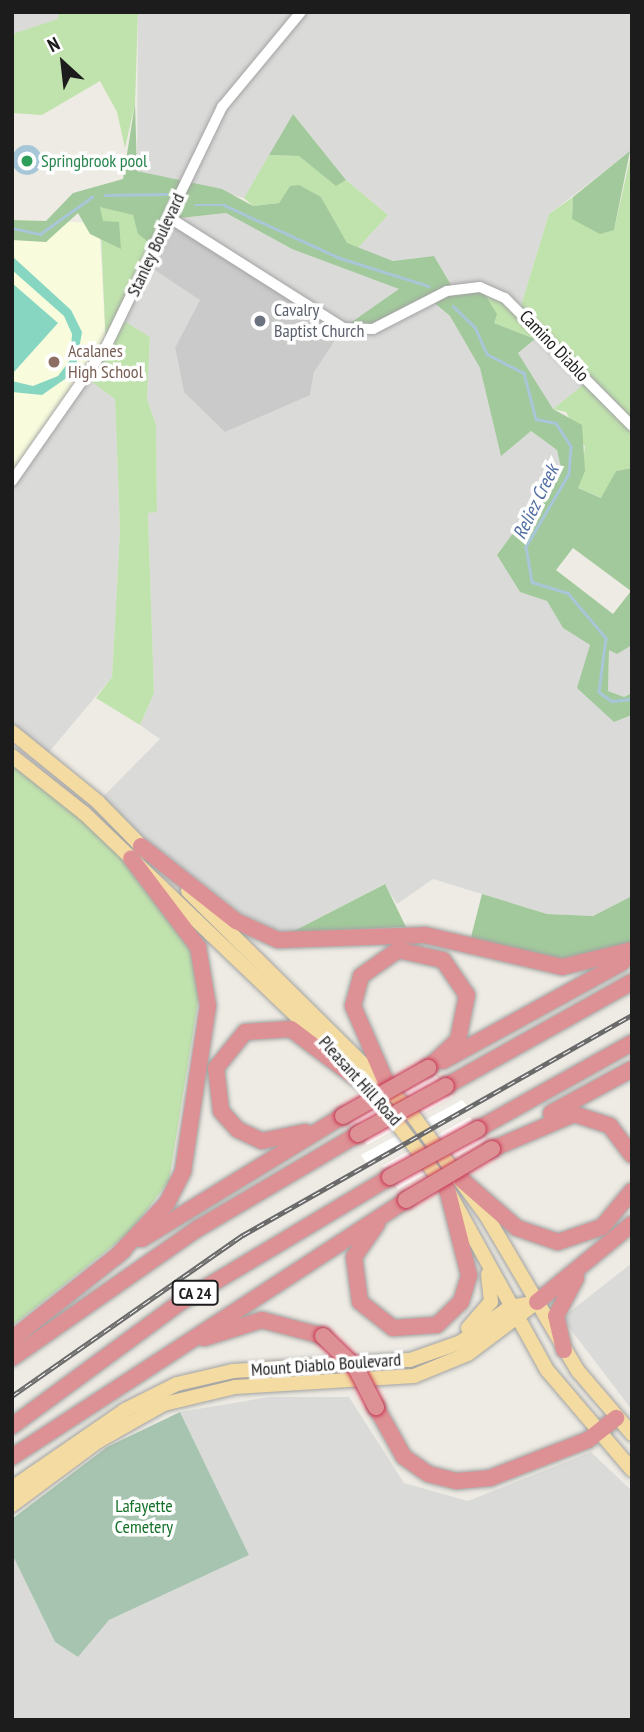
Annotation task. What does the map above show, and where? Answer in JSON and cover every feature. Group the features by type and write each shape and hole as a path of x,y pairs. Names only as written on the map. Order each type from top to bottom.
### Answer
{"highway":[{"path":"136,852 236,921 278,940 425,935 562,967 632,950"},
{"path":"116,1256 167,1203 186,1163 208,1006 198,947 136,852"},
{"path":"379,1086 360,1034 353,999 371,964 398,950 443,960 467,995 458,1040 428,1068"},
{"path":"12,1339 116,1256 343,1116 632,957"},
{"path":"12,1358 197,1229 358,1135 632,982"},
{"path":"343,1116 276,1142 249,1136 228,1122 216,1098 222,1054 245,1032 291,1029 379,1086"},
{"name":"CA 24","path":"12,1426 178,1304 390,1177 632,1043"},
{"path":"12,1457 406,1200 632,1069"},
{"path":"492,1149 574,1114 610,1126 632,1155"},
{"path":"462,1180 517,1228 558,1242 601,1227 632,1191"},
{"path":"406,1200 360,1242 352,1273 368,1313 393,1328 422,1331 451,1315 469,1275 447,1189"},
{"path":"537,1302 582,1268 632,1224"},
{"path":"564,1350 556,1316 582,1268"},
{"path":"93,1402 212,1333 245,1321 286,1322 323,1336 356,1368 409,1462 457,1481 490,1478 597,1435 616,1418"}],"main road":[{"name":"Pleasant Hill Road","path":"12,732 98,802 136,852"},
{"name":"Pleasant Hill Road","path":"12,756 136,852 379,1086 462,1180 564,1350 616,1418 632,1434"},
{"name":"Pleasant Hill Road","path":"379,1086 447,1189 513,1313 597,1435 632,1470"},
{"path":"444,1349 491,1302 482,1252"},
{"name":"Mount Diablo Boulevard","path":"12,1488 142,1400 195,1378 391,1364 444,1349 537,1302"},
{"name":"Mount Diablo Boulevard","path":"12,1505 88,1448 164,1404 235,1387 414,1376 468,1354 513,1313"}],"street":[{"name":"Stanley Boulevard","path":"12,481 106,347 222,107 301,12"},
{"name":"Camino Diablo","path":"170,218 343,328 373,329 447,291 480,287 520,309 632,426"}],"shaded area":[{"path":"12,12 59,12 59,19 12,34"},
{"path":"138,12 632,12 632,150 549,214 520,309 454,290 434,256 393,261 357,249 388,215 346,180 293,114 244,198 137,171"},
{"path":"226,213 292,249 400,289 344,327 431,300 450,316 480,368 501,455 531,431 557,450 561,468 497,555 520,592 547,601 563,628 590,645 614,722 632,715 632,896 593,916 547,914 433,879 397,904 384,884 292,932 277,930 241,913 98,802 160,739 140,725 154,693 148,513 157,512 156,425 147,399 150,337 121,319 147,265 201,300 175,349 184,392 310,395 314,372 171,219"},
{"name":"Cavalry Baptist Church","path":"171,219 343,328 314,372 310,395 225,432 184,392 175,348 200,300 147,265"},
{"name":"Acalanes High School","path":"12,220 99,223 106,347 12,481"},
{"path":"543,333 589,381 553,409 518,353"},
{"path":"85,377 115,399 120,531 112,677 44,758 12,732 12,481"},
{"path":"632,645 632,693 624,697 608,691 609,649"},
{"path":"632,1263 632,1410 562,1318"},
{"path":"269,1397 349,1397 404,1483 468,1501 591,1452 632,1491 632,1720 12,1720 12,1554 55,1642 78,1657 109,1620 249,1555 180,1412"}],"green space":[{"path":"59,12 138,12 135,104 125,148 117,112 100,81 42,115 12,113 12,34 58,19"},
{"path":"135,104 137,171 222,189 253,206 279,203 290,186 299,185 321,197 347,243 393,261 434,256 454,290 480,287 497,314 494,323 535,339 518,353 553,409 582,425 585,471 578,488 601,498 616,471 632,468 632,645 617,654 609,650 608,691 624,697 632,693 632,715 614,722 577,688 590,645 563,628 547,601 520,592 497,555 561,468 557,450 531,431 501,456 480,368 450,316 431,300 373,329 343,328 399,289 292,249 226,213 171,219 155,247 138,234 133,215 100,207 103,221 119,222 121,249 90,234 78,213 46,242 12,240 12,220 46,221 73,193 123,179","holes":["573,548 631,591 613,614 556,570"]},
{"path":"293,114 346,180 336,186 299,156 269,155"},
{"path":"632,150 632,468 616,471 602,498 578,488 585,447 566,412 553,409 588,381 543,334 535,339 494,323 480,287 520,309 549,214 573,197 572,219 614,230"},
{"path":"630,151 614,230 600,234 572,219 573,197"},
{"path":"269,155 299,156 336,185 346,180 388,215 357,249 347,244 321,197 290,186 279,203 253,206 244,198"},
{"path":"100,206 133,215 155,247 121,319 150,337 147,399 156,425 157,512 148,513 154,693 140,725 96,698 112,677 120,531 115,399 85,377 106,347 101,236 120,248 101,222"},
{"path":"12,256 71,310 82,332 75,372 42,395 12,392 12,381 33,386 58,376 70,360 72,334 64,316 12,270"},
{"path":"12,283 58,323 14,372 12,371"},
{"path":"12,756 84,813 172,918 192,948 201,983 169,1181 130,1232 12,1326"},
{"path":"385,884 406,927 292,932"},
{"path":"482,894 547,914 593,916 632,896 632,944 577,962 506,951 471,937"},
{"name":"Lafayette Cemetery","path":"180,1412 249,1555 109,1620 78,1657 55,1642 12,1554 12,1519 107,1447"}],"water":[{"name":"Springbrook pool","path":"27,145 38,149 42,160 38,171 27,175 16,171 12,160 16,149"}],"pier":[{"path":"436,1075 454,1096 367,1145 349,1124"},
{"path":"462,1100 470,1109 369,1167 361,1155"},
{"path":"470,1117 486,1140 398,1189 382,1166"}],"waterway":[{"name":"Reliez Creek","path":"105,195 166,194"},
{"name":"Reliez Creek","path":"12,228 40,234 92,197"},
{"name":"Reliez Creek","path":"195,205 224,205 340,258 429,286"},
{"name":"Reliez Creek","path":"453,306 475,327 487,354 524,373 536,419 556,423 571,446 569,474 526,547 532,582 568,593 606,638 599,692 612,701 632,699"}],"railway":[{"path":"12,1396 243,1235 632,1015"}],"place":[{"name":"Springbrook pool","path":"27,161"},
{"name":"Cavalry Baptist Church","path":"260,321"},
{"name":"Acalanes High School","path":"54,362"}]}
